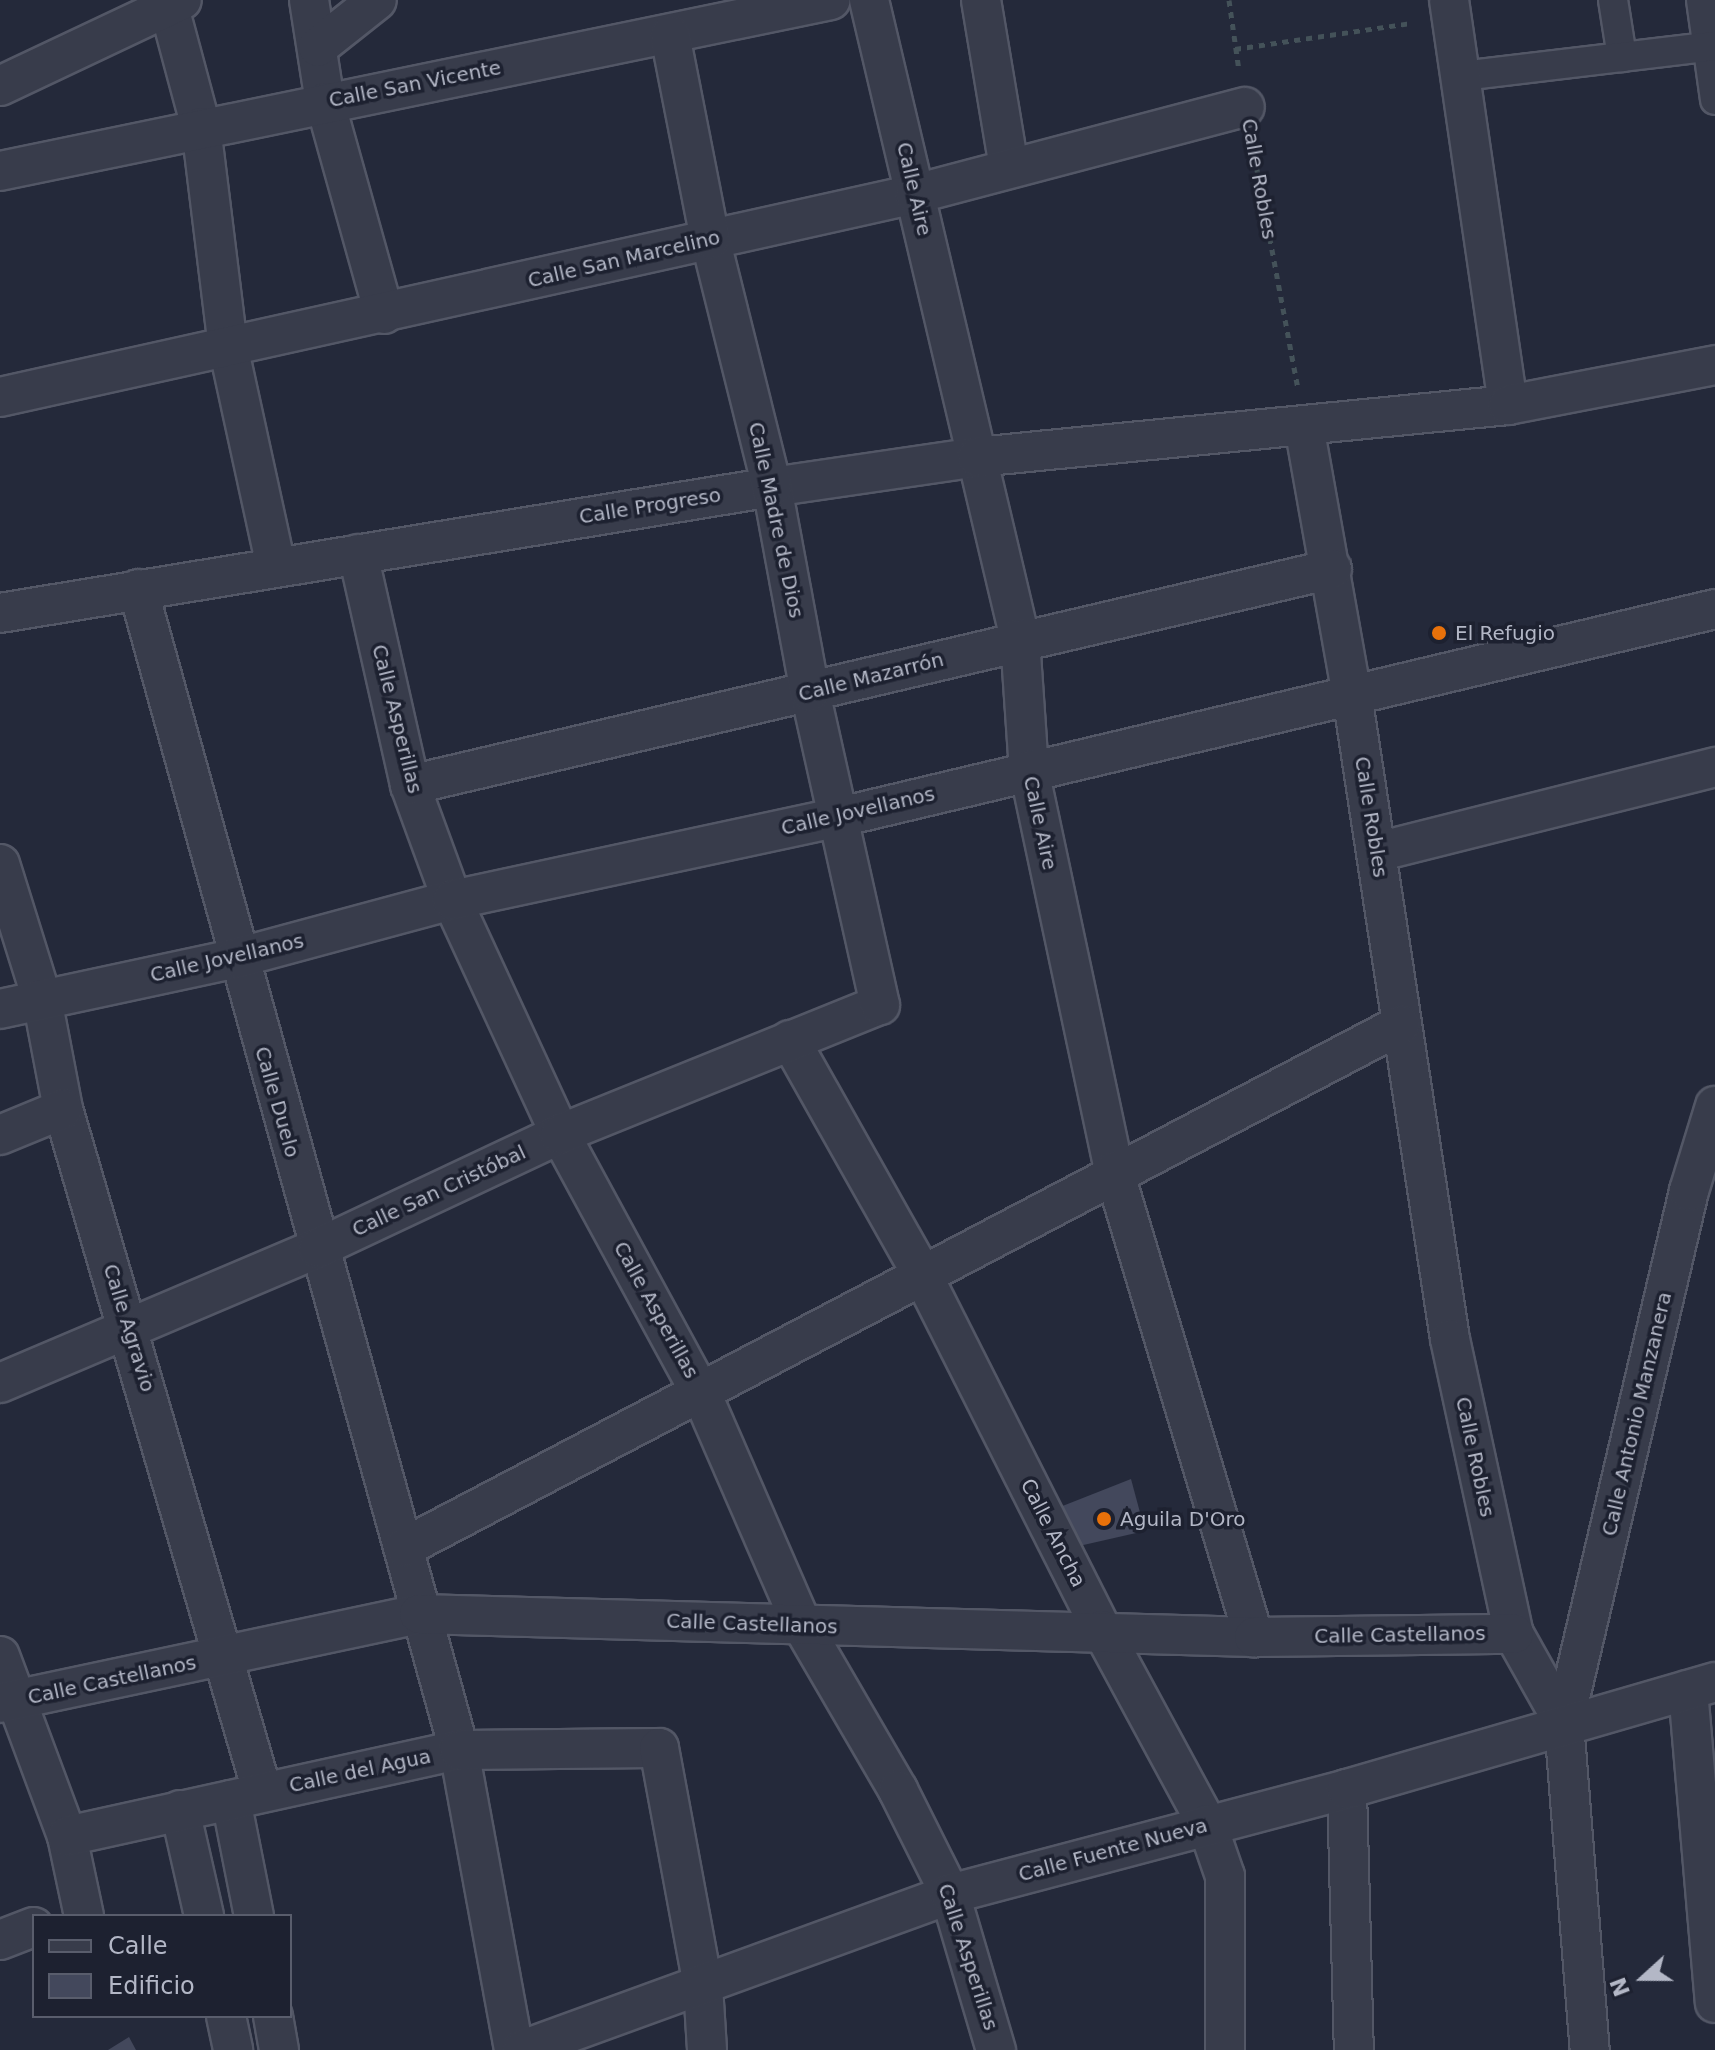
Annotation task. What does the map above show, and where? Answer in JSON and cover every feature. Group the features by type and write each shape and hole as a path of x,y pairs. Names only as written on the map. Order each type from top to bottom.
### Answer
{"street":[{"path":"309,0 325,102 384,314"},
{"path":"318,47 377,0"},
{"name":"Calle San Vicente","path":"0,171 201,127 670,35 831,0"},
{"name":"Calle Aire","path":"869,0 1020,639 1029,770 1114,1171 1254,1637"},
{"path":"981,0 1009,167"},
{"path":"1613,0 1622,57"},
{"path":"1701,0 1712,46 1715,100"},
{"path":"0,86 172,3 201,127 228,346 276,567"},
{"path":"1451,9 1508,405"},
{"name":"Calle Madre de Dios","path":"670,35 710,239 772,487 810,692 880,1005"},
{"path":"1462,76 1712,46"},
{"name":"Calle San Marcelino","path":"0,397 915,194 1245,107"},
{"name":"Calle Progreso","path":"0,613 772,487 977,457 1508,405 1715,365"},
{"name":"Calle Robles","path":"1304,426 1332,569 1450,1339 1514,1634 1564,1723"},
{"name":"Calle Asperillas","path":"358,554 410,785 452,900 560,1134 702,1395 802,1625 898,1790 950,1894 996,2050"},
{"name":"Calle Mazarrón","path":"410,785 810,692 1020,639 1332,569"},
{"name":"Calle Duelo","path":"138,589 237,958 405,1547 419,1614 459,1750 514,2050"},
{"name":"Calle Jovellanos","path":"0,1009 237,958 452,900 840,817 1715,609"},
{"path":"1377,852 1715,767"},
{"name":"Calle Agravio","path":"0,864 42,999 63,1109 227,1656 247,1796 254,1914"},
{"name":"Calle San Cristóbal","path":"0,1383 318,1248 560,1134 880,1005"},
{"path":"405,1547 924,1278 1114,1171 1400,1025"},
{"name":"Calle Ancha","path":"790,1040 924,1278 1102,1630 1207,1824 1225,1876 1225,2050"},
{"name":"Calle Antonio Manzanera","path":"1564,1723 1702,1196 1715,1106"},
{"path":"0,1135 63,1109"},
{"name":"Calle Castellanos","path":"7,1701 419,1614 1102,1630 1254,1637 1514,1634"},
{"path":"0,1656 7,1701 67,1836 77,1914"},
{"path":"1702,1686 1715,2003"},
{"name":"Calle Fuente Nueva","path":"522,2050 950,1894 1347,1789 1564,1723 1702,1686"},
{"path":"1564,1723 1590,2050"},
{"name":"Calle del Agua","path":"67,1836 459,1750 659,1748 703,1986"},
{"path":"1347,1789 1354,2050"},
{"path":"180,1810 204,1914"},
{"path":"0,1940 32,1928"},
{"path":"703,1986 707,2050"},
{"path":"226,2018 233,2050"},
{"path":"273,2018 279,2050"}],"path":[{"name":"Calle Robles","path":"1229,0 1245,107 1304,426"},
{"path":"1235,49 1451,9"}],"building":[{"name":"Aguila D'Oro","path":"1131,1479 1145,1531 1079,1546 1060,1507"},
{"path":"129,2037 136,2050 108,2050"}],"place":[{"name":"El Refugio","path":"1439,633"},
{"name":"Aguila D'Oro","path":"1104,1519"}]}
